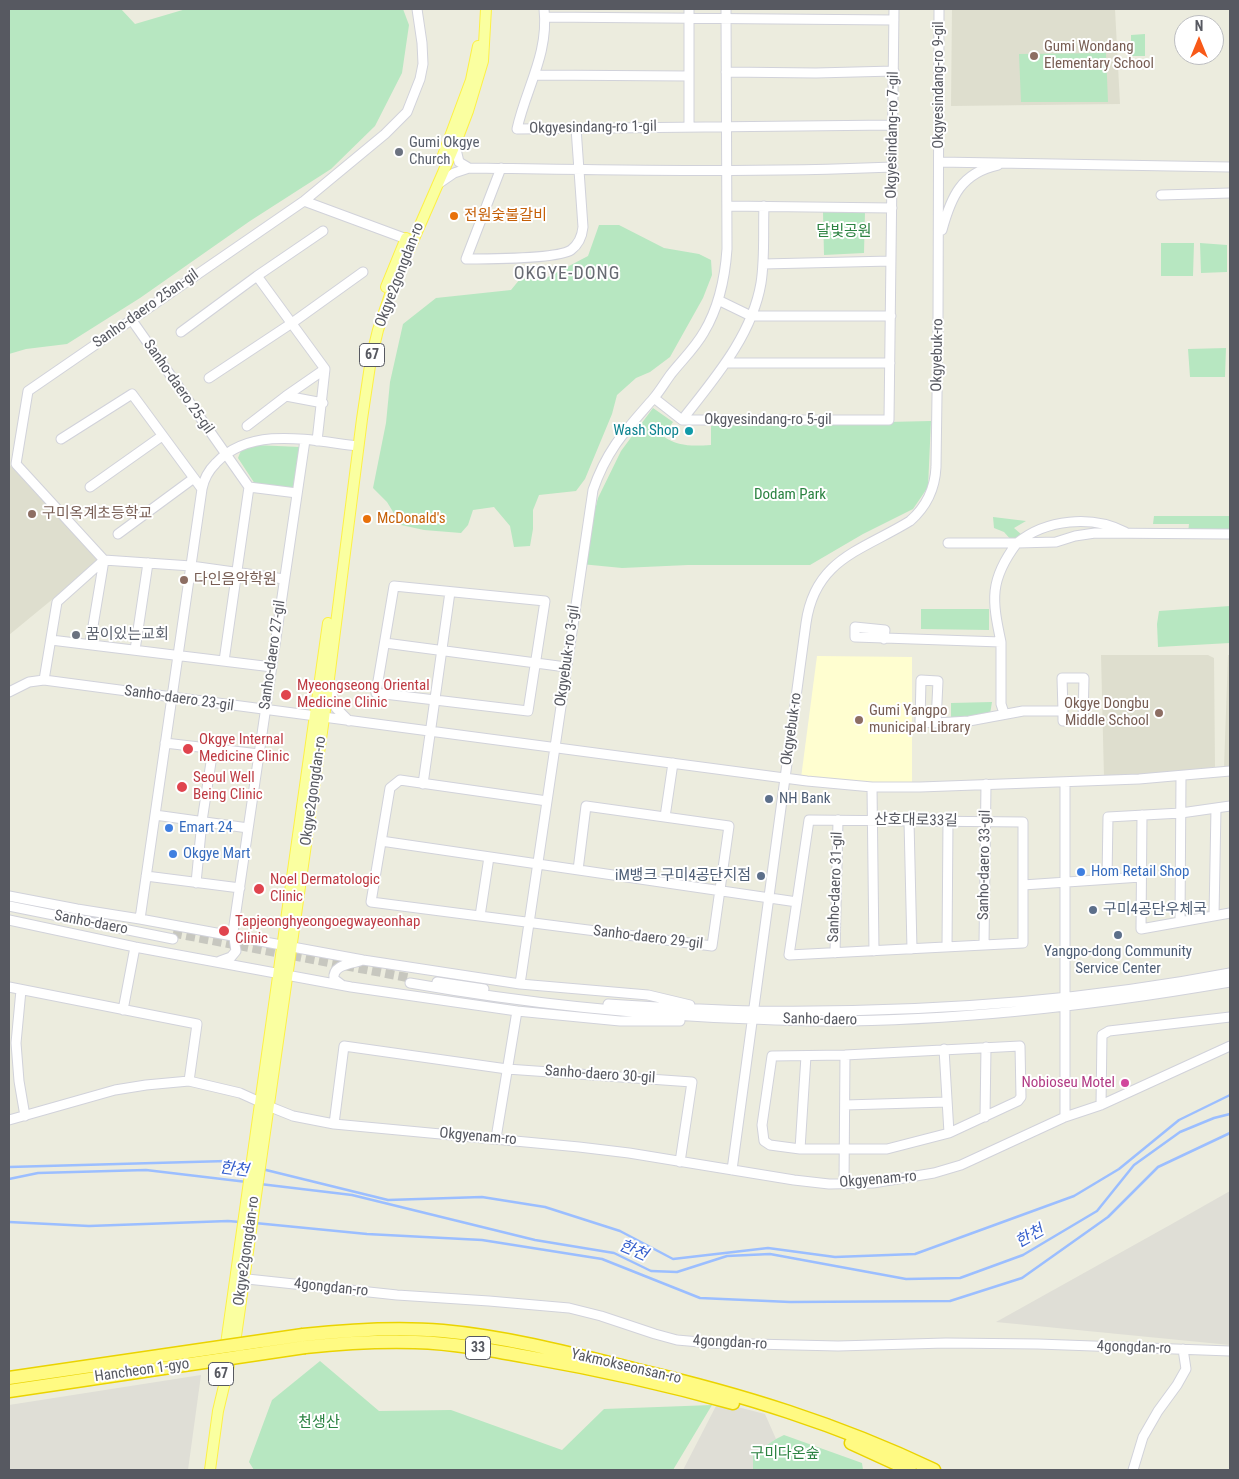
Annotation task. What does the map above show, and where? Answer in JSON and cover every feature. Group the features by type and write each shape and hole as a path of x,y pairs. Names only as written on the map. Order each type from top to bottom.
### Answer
{"highway":[{"name":"Yakmokseonsan-ro","path":"304,1341 371,1330 443,1331 521,1343 702,1386 807,1417 887,1454 910,1470"},
{"name":"Yakmokseonsan-ro","path":"304,1341 451,1344 543,1359 648,1381 786,1418 934,1470"},
{"name":"Hancheon 1-gyo","path":"9,1378 304,1341"},
{"name":"Hancheon 1-gyo","path":"9,1391 304,1341"}],"main road":[{"name":"Okgye2gongdan-ro","path":"409,240 444,155 471,80 479,40 480,9"},
{"name":"Okgye2gongdan-ro","path":"320,718 328,682 363,370 376,314 392,271 438,184 468,111 482,61 486,9"},
{"name":"Okgye2gongdan-ro","path":"204,1470 213,1403 222,1368 239,1278 320,718 355,446"},
{"name":"Okgye2gongdan-ro","path":"210,1470 218,1411 234,1344 239,1278"}],"street":[{"name":"Sanho-daero 25an-gil","path":"104,560 16,464 28,391 304,201 385,134 407,112 420,79 423,64 418,9"},
{"path":"854,9 854,20"},
{"name":"Okgyesindang-ro 7-gil","path":"890,420 894,9"},
{"name":"Okgyesindang-ro 9-gil","path":"939,9 939,162"},
{"name":"Okgyesindang-ro 1-gil","path":"726,14 544,13 543,43 535,75 517,129 726,126"},
{"path":"689,13 690,127"},
{"path":"764,206 761,285 751,316 726,363 682,420 654,398 704,333 718,300 726,267 726,14 894,20"},
{"path":"726,72 816,73 894,71"},
{"path":"535,75 689,76"},
{"path":"726,126 893,125"},
{"path":"501,168 466,259 552,255 569,251 580,241 583,227 576,128"},
{"path":"455,145 459,162 469,168"},
{"path":"939,162 1230,167"},
{"name":"Okgyebuk-ro","path":"785,778 808,610 816,587 828,571 842,560 910,521 923,507 934,484 936,467 939,162"},
{"path":"938,244 951,200 963,184 978,173 995,165 1013,163"},
{"path":"438,184 454,173 469,168 726,171 892,167"},
{"path":"1161,195 1230,193"},
{"path":"304,201 409,240"},
{"path":"727,206 892,208"},
{"path":"181,332 257,276 324,231"},
{"path":"763,264 891,261"},
{"path":"209,378 292,323 362,272"},
{"path":"257,276 325,369 323,403 317,441"},
{"path":"718,300 751,316 891,316"},
{"name":"Sanho-daero 25-gil","path":"131,320 249,487"},
{"path":"726,363 890,362"},
{"path":"247,426 325,369"},
{"path":"60,439 132,394 202,489"},
{"path":"286,396 323,403"},
{"name":"Okgyebuk-ro 3-gil","path":"554,748 581,564 594,490 602,466 624,431 654,398"},
{"name":"Okgyesindang-ro 5-gil","path":"682,420 890,420"},
{"path":"90,487 162,436"},
{"path":"140,919 202,489 207,473 225,454 254,441 270,439 305,440 355,446"},
{"name":"Sanho-daero 27-gil","path":"215,961 227,959 235,953 236,944 233,936 305,440"},
{"path":"118,534 194,478"},
{"path":"224,661 249,487 297,493"},
{"path":"1004,713 1001,704 1002,642 994,604 994,593 1004,562 1017,543 1039,529 1063,523 1101,523 1128,534"},
{"path":"948,543 1056,542 1095,533 1230,534"},
{"path":"90,644 104,560"},
{"path":"44,680 57,602 104,560 191,566 284,580"},
{"path":"135,650 148,563"},
{"path":"394,586 450,592 545,601 528,711 376,693 394,586"},
{"path":"423,784 450,592"},
{"path":"884,639 1002,642"},
{"path":"51,640 272,667"},
{"path":"384,643 566,667"},
{"path":"1062,678 1084,678 1084,721 1063,721 1063,711 1062,678"},
{"name":"Sanho-daero 23-gil","path":"9,692 29,682 44,680 320,718"},
{"path":"936,723 938,680 921,680 920,722 936,723 969,721 1022,711 1063,711"},
{"path":"328,682 336,708 349,722"},
{"name":"Okgyebuk-ro","path":"320,718 785,778 872,787 1065,782 1181,776 1230,771"},
{"path":"165,743 259,754"},
{"path":"520,984 554,748"},
{"path":"196,883 202,821 213,749"},
{"path":"665,817 673,763"},
{"path":"1180,922 1181,776"},
{"path":"732,1170 785,778"},
{"name":"Sanho-daero 29-gil","path":"547,801 400,780 394,783 390,788 372,902 712,946 729,826 586,806 578,870"},
{"path":"1065,782 1065,1117"},
{"name":"Sanho-daero 33-gil","path":"984,945 986,784"},
{"path":"872,787 874,821 874,951"},
{"path":"1107,879 1108,817 1181,813 1230,806"},
{"path":"1214,916 1216,808"},
{"path":"155,815 248,828"},
{"path":"1142,815 1142,929 1230,913"},
{"name":"산호대로33길","path":"809,820 986,822"},
{"name":"Sanho-daero 31-gil","path":"809,820 789,955 912,949"},
{"name":"Sanho-daero 31-gil","path":"835,953 838,820"},
{"path":"909,821 912,949"},
{"path":"947,947 948,821"},
{"name":"Sanho-daero 33-gil","path":"912,949 1023,943 1023,822 986,822"},
{"path":"381,841 797,902"},
{"path":"480,916 489,857"},
{"path":"146,876 240,888"},
{"path":"1023,885 1141,877"},
{"path":"9,896 363,960 520,984 648,995 685,1003 702,1009"},
{"name":"Sanho-daero","path":"9,901 173,936 9,906"},
{"path":"9,920 136,947 343,986 516,1011 620,1021 730,1022 753,1015"},
{"path":"122,1010 136,947"},
{"path":"343,986 334,979 333,974 335,970 363,960"},
{"name":"Sanho-daero","path":"1065,1002 1230,973"},
{"name":"Sanho-daero","path":"753,1015 702,1009 571,1002 410,981 463,992 604,1010 680,1016 753,1015 913,1009 1134,998 1230,982"},
{"path":"9,987 197,1024 189,1081"},
{"path":"21,990 16,1042 19,1081 25,1116"},
{"path":"496,1138 516,1011"},
{"path":"1101,1105 1102,1035 1109,1031 1230,1017"},
{"name":"Sanho-daero 30-gil","path":"334,1124 344,1046 507,1069 692,1082 680,1162"},
{"path":"1020,1046 1021,1097 1012,1105 949,1133 887,1149 800,1149 767,1144 763,1136 762,1125 772,1056 845,1055 986,1047 1020,1046"},
{"name":"Okgyenam-ro","path":"9,1120 115,1090 189,1081 240,1093 293,1116 334,1124 496,1138 620,1152 794,1180 844,1184 874,1183 934,1174 961,1165 1065,1117 1101,1105 1230,1046"},
{"path":"985,1117 986,1047"},
{"path":"944,1049 949,1133"},
{"path":"844,1184 845,1055"},
{"path":"800,1149 806,1056"},
{"path":"845,1105 947,1102"},
{"name":"4gongdan-ro","path":"239,1278 396,1295 569,1308 595,1314 677,1340 710,1343 828,1346 1029,1344 1230,1351"},
{"path":"1133,1470 1143,1437 1186,1369 1183,1349"}],"shaded area":[{"name":"Gumi Wondang Elementary School","path":"952,9 1115,9 1120,104 951,106"},
{"name":"구미옥계초등학교","path":"10,465 99,561 9,635 9,467"},
{"name":"Okgye Dongbu Middle School","path":"1101,655 1208,655 1214,658 1215,767 1104,778"},
{"path":"1228,655 1230,655 1230,767 1224,768"},
{"path":"817,656 912,657 912,784 801,778"},
{"path":"1230,1191 1230,1345 996,1322 1170,1225"},
{"path":"201,1375 188,1470 9,1470 9,1405"},
{"path":"718,1402 765,1414 776,1439 753,1454 753,1470 683,1470"}],"green space":[{"path":"9,9 121,9 135,24 186,9 403,9 409,25 402,73 375,126 331,169 250,221 140,298 67,344 26,349 9,354"},
{"path":"1145,34 1145,56 1131,56 1131,35"},
{"path":"1106,53 1108,102 1021,102 1019,54"},
{"name":"달빛공원","path":"823,212 865,212 864,253 824,255"},
{"path":"599,225 619,225 664,248 699,254 711,260 712,275 703,298 670,357 650,372 636,378 617,395 612,414 585,479 576,491 539,495 533,510 533,529 530,546 514,547 510,526 494,507 473,510 468,525 461,533 424,530 401,525 387,502 373,488 386,423 390,382 403,324 436,298 511,290 520,279 548,277 588,256"},
{"path":"1161,243 1194,243 1193,276 1161,276"},
{"path":"1200,243 1227,245 1227,272 1201,273"},
{"path":"1226,348 1225,377 1190,377 1188,349"},
{"name":"Dodam Park","path":"653,408 673,422 663,436 680,444 692,445 711,445 711,426 931,421 928,487 913,509 863,534 810,565 688,565 622,568 581,564 598,498 621,451"},
{"path":"255,445 300,447 293,489 255,484 238,458 242,448"},
{"path":"1154,516 1230,516 1230,534 1188,534 1189,524 1153,524"},
{"path":"993,517 1026,521 1014,528 1022,535 1012,541 1004,532 994,528"},
{"path":"1230,606 1230,643 1158,647 1157,624 1159,611"},
{"path":"921,609 989,609 989,630 921,629"},
{"path":"992,702 990,714 967,718 951,717 951,703"},
{"name":"천생산","path":"320,1361 379,1411 451,1410 562,1450 604,1409 712,1405 673,1470 254,1470 249,1462 272,1400"},
{"name":"구미다온숲","path":"784,1435 862,1463 863,1470 753,1470 753,1454"}],"waterway":[{"path":"262,1169 388,1200 482,1197 545,1207 620,1231 673,1259 768,1248 835,1257 915,1254 1074,1196 1119,1169 1179,1120 1230,1095"},
{"name":"한천","path":"260,1184 352,1195 535,1240 614,1253 651,1271 677,1272 727,1256 770,1254 906,1279 960,1278 1023,1255 1097,1211 1134,1165 1180,1132 1214,1118 1230,1114"},
{"path":"255,1223 367,1234 482,1240 602,1259 700,1298 790,1302 950,1301 1022,1278 1108,1217 1158,1167 1230,1133"},
{"path":"9,1167 227,1161 249,1166"},
{"name":"한천","path":"9,1179 38,1173 146,1170 247,1182"},
{"path":"9,1222 89,1226 240,1222"}],"tunnel":[{"path":"173,933 410,978"}],"place":[{"name":"Gumi Wondang Elementary School","path":"1034,56"},
{"name":"Gumi Okgye Church","path":"399,152"},
{"name":"전원숯불갈비","path":"454,216"},
{"name":"Wash Shop","path":"689,431"},
{"name":"구미옥계초등학교","path":"32,514"},
{"name":"McDonald's","path":"367,519"},
{"name":"다인음악학원","path":"184,580"},
{"name":"꿈이있는교회","path":"76,635"},
{"name":"Myeongseong Oriental Medicine Clinic","path":"286,695"},
{"name":"Okgye Dongbu Middle School","path":"1159,713"},
{"name":"Gumi Yangpo municipal Library","path":"859,720"},
{"name":"Okgye Internal Medicine Clinic","path":"188,749"},
{"name":"Seoul Well Being Clinic","path":"182,787"},
{"name":"NH Bank","path":"769,799"},
{"name":"Emart 24","path":"169,828"},
{"name":"Okgye Mart","path":"173,854"},
{"name":"Hom Retail Shop","path":"1081,872"},
{"name":"iM뱅크 구미4공단지점","path":"761,876"},
{"name":"Noel Dermatologic Clinic","path":"259,889"},
{"name":"구미4공단우체국","path":"1093,910"},
{"name":"Tapjeonghyeongoegwayeonhap Clinic","path":"224,931"},
{"name":"Yangpo-dong Community Service Center","path":"1118,935"},
{"name":"Nobioseu Motel","path":"1125,1083"}],"district":[{"name":"OKGYE-DONG","path":"567,274"}]}
